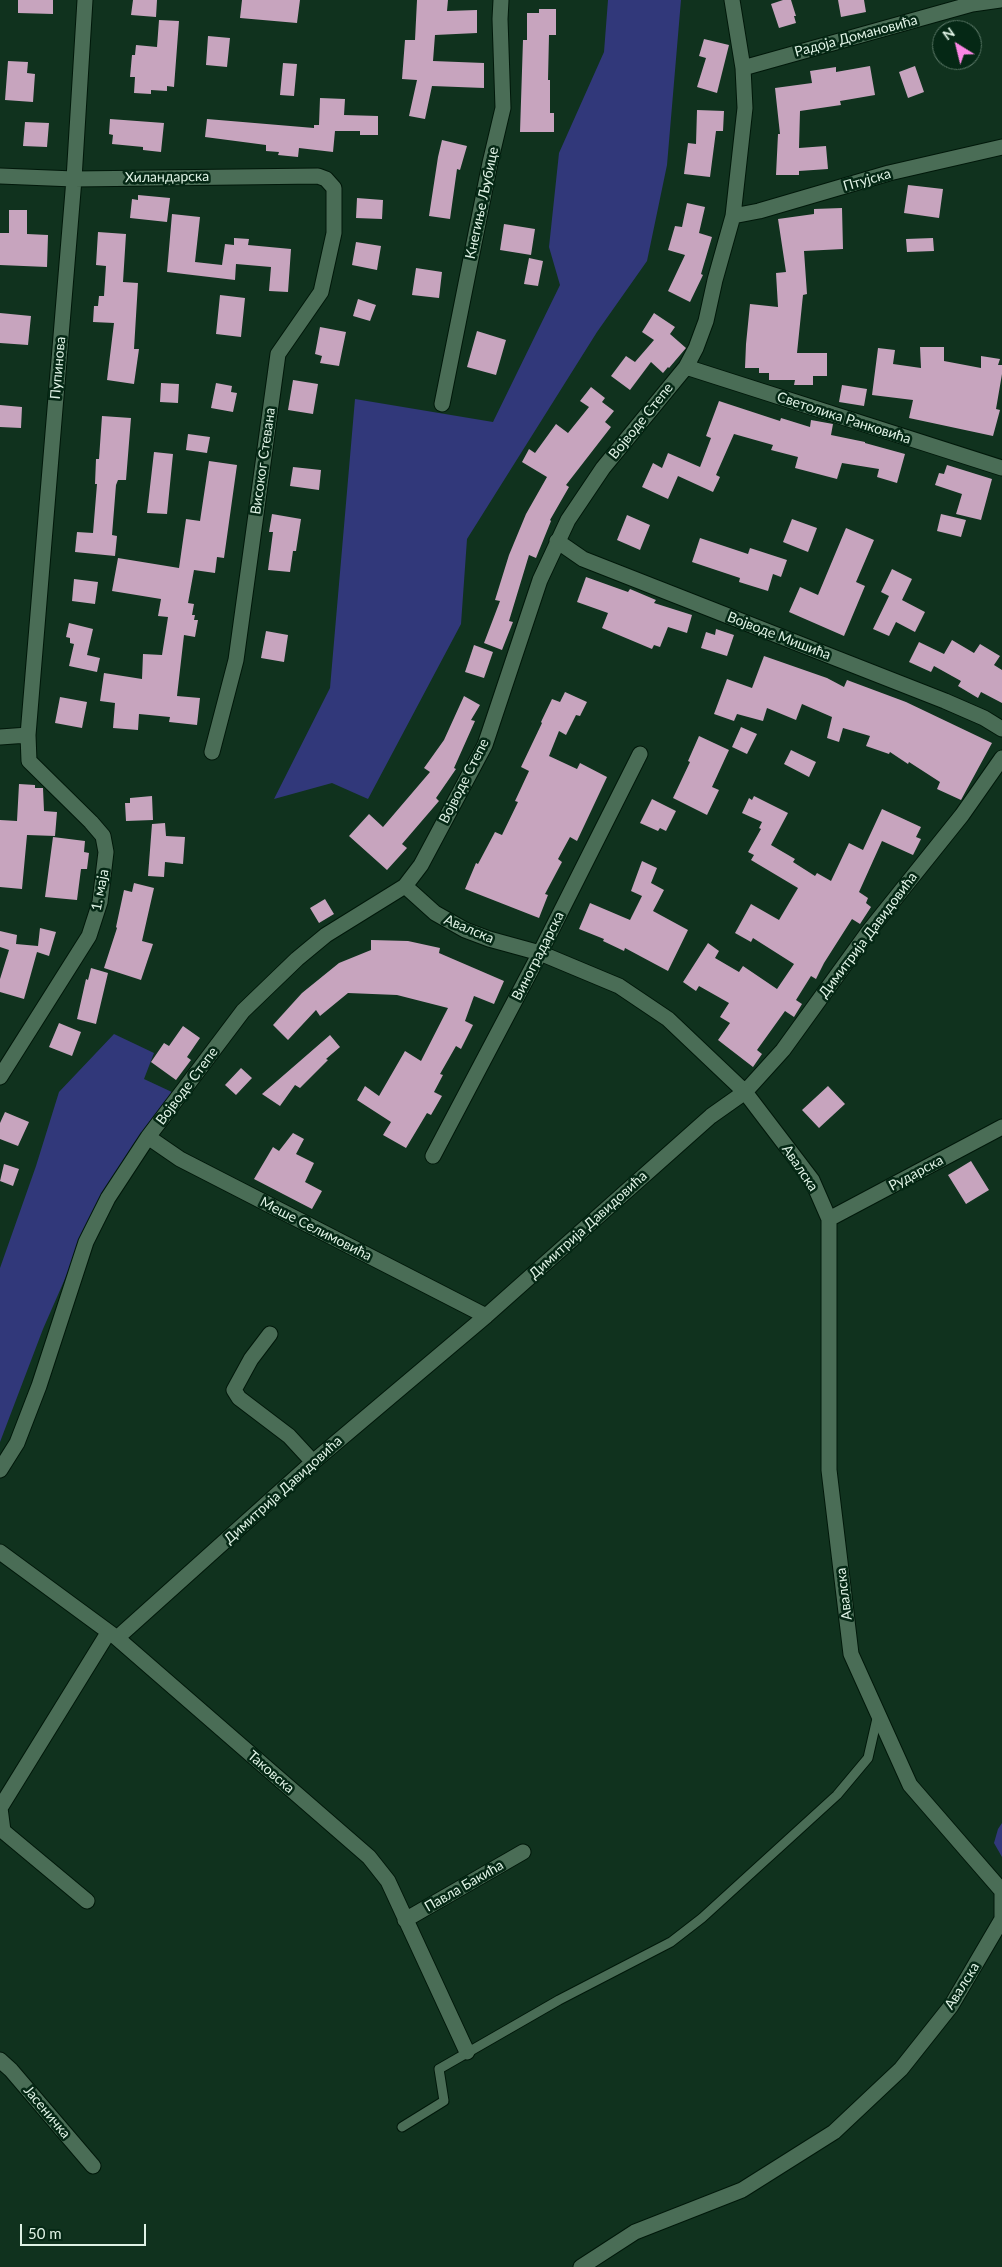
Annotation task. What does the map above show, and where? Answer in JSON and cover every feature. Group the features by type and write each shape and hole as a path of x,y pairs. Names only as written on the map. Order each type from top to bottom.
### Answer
{"street":[{"name":"Пупинова","path":"28,735 74,179 85,0"},
{"name":"Кнегиње Љубице","path":"442,404 490,163 503,108 501,0"},
{"name":"Војводе Степе","path":"0,1470 16,1443 39,1386 86,1242 108,1198 148,1136 250,1005 326,935 405,886 421,865 485,745 540,580 568,520 603,468 686,367 706,321 733,216 745,108 743,68 732,0"},
{"name":"Радоја Домановића","path":"743,68 972,4 1000,0"},
{"name":"Птујска","path":"733,216 889,174 1002,147"},
{"name":"Хиландарска","path":"0,176 74,179 318,176 331,183"},
{"name":"Високог Стевана","path":"212,752 236,660 278,354 321,292 334,233 336,194 331,183"},
{"name":"Светолика Ранковића","path":"686,367 1002,468"},
{"name":"Војводе Мишића","path":"558,541 583,559 945,701 984,718 1002,729"},
{"path":"0,737 28,735"},
{"name":"1. маја","path":"0,1077 89,936 100,902 106,852 103,836 92,822 29,761 28,735"},
{"name":"Виноградарска","path":"433,1156 540,953 640,754"},
{"name":"Димитрија Давидовића","path":"87,1901 3,1831 0,1808 113,1636 312,1462 486,1316 711,1116 745,1092 783,1050 869,931 962,815 1002,758"},
{"name":"Авалска","path":"405,886 435,913 465,930 489,940 540,953 619,986 668,1019 745,1092 812,1180 829,1220 829,1470 851,1654 910,1785 1002,1891 1002,1919 951,2006 901,2069 834,2132 742,2190 635,2232 581,2267"},
{"name":"Рударска","path":"829,1220 1002,1127"},
{"name":"Меше Селимовића","path":"148,1136 180,1159 486,1316"},
{"path":"270,1334 251,1359 234,1390 239,1398 290,1436 312,1462"},
{"name":"Таковска","path":"0,1552 113,1636 369,1858 388,1881 467,2052"},
{"name":"Павла Бакића","path":"405,1920 523,1852"},
{"name":"Јасеничка","path":"0,2060 12,2070 93,2166"}],"lane":[{"path":"402,2127 444,2101 439,2069 559,2000 671,1942 702,1918 837,1795 868,1758 878,1714"}],"shaded area":[{"path":"608,0 681,0 667,165 647,261 597,332 467,539 461,624 368,799 332,783 274,799 330,688 355,399 493,422 560,285 549,247 559,153 604,52"},
{"path":"114,1034 154,1053 144,1079 174,1093 135,1142 99,1201 43,1329 0,1442 0,1268 36,1166 59,1092"},
{"path":"1002,1823 1002,1857 994,1843"}],"building":[{"path":"18,0 53,0 53,14 18,13"},
{"path":"133,0 157,0 156,17 131,15"},
{"path":"242,0 300,0 297,23 240,18"},
{"path":"417,0 448,0 447,11 477,10 477,33 435,35 433,61 484,63 484,88 432,86 425,119 409,116 417,80 402,79 405,40 415,40"},
{"path":"783,0 791,0 796,23 779,28 771,4"},
{"path":"838,0 864,0 866,12 841,17"},
{"path":"539,9 556,9 556,35 549,35 548,80 550,80 550,113 554,113 554,132 520,132 523,40 527,40 527,13 539,13"},
{"path":"159,20 179,21 174,87 167,86 167,91 151,90 151,94 134,93 135,77 130,77 132,55 135,55 136,45 157,47"},
{"path":"208,36 230,38 227,67 206,65"},
{"path":"704,39 729,45 717,93 697,87 706,58 699,56"},
{"path":"8,61 28,62 27,73 35,74 33,102 5,100"},
{"path":"283,63 297,64 294,96 280,95"},
{"path":"870,66 875,95 840,101 841,105 800,111 799,148 826,146 828,169 799,171 799,175 776,175 778,134 780,134 775,88 812,83 810,71 836,67 836,72"},
{"path":"915,66 924,92 908,98 899,72"},
{"path":"320,98 345,99 344,115 378,116 378,135 360,135 360,131 335,131 333,152 299,148 298,157 278,155 279,152 266,151 266,145 205,137 207,119 314,128 314,125 319,125"},
{"path":"697,110 724,111 723,131 716,131 710,177 684,174 688,143 696,144"},
{"path":"110,119 164,123 161,152 143,150 143,147 112,144 113,135 109,134"},
{"path":"25,122 49,123 47,147 23,146"},
{"path":"442,140 467,146 460,170 457,169 450,219 429,216"},
{"path":"908,185 943,189 939,218 904,213"},
{"path":"138,195 170,198 167,222 130,218 132,199 138,200"},
{"path":"357,198 383,200 382,219 356,218"},
{"path":"687,203 705,207 699,233 712,237 701,274 703,275 690,302 668,291 685,255 668,250 675,226 682,227"},
{"path":"842,208 843,249 804,251 807,294 803,295 797,353 827,353 827,376 813,376 813,385 794,385 795,380 769,380 769,373 759,373 759,368 745,368 750,304 778,307 776,273 786,272 778,219 814,214 814,209"},
{"path":"9,210 27,210 27,234 48,235 47,267 0,265 0,233 9,233"},
{"path":"172,214 200,217 195,262 222,265 225,244 234,245 234,238 249,239 248,245 291,249 288,292 269,291 271,267 236,264 235,280 167,272"},
{"path":"504,224 535,229 531,255 500,250"},
{"path":"98,232 126,234 123,282 138,283 134,349 139,349 134,384 107,380 114,323 93,322 94,306 98,306 99,296 104,296 106,266 96,265"},
{"path":"933,238 934,251 907,252 906,239"},
{"path":"356,242 381,246 377,270 352,265"},
{"path":"529,258 543,261 538,286 524,284"},
{"path":"416,268 442,272 439,298 412,295"},
{"path":"220,295 245,298 241,337 216,334"},
{"path":"358,299 376,305 370,321 353,316"},
{"path":"0,313 31,316 28,345 0,343"},
{"path":"654,313 675,327 670,334 686,348 663,373 651,362 630,390 611,376 626,356 635,362 654,340 642,332"},
{"path":"320,327 346,332 339,366 320,363 322,356 315,354"},
{"path":"477,331 506,340 496,375 467,367"},
{"path":"920,347 944,347 944,361 981,368 981,356 1000,359 998,365 1002,365 1002,374 996,409 1000,410 993,436 909,418 913,400 872,395 878,348 895,350 893,364 921,368"},
{"path":"293,380 318,384 313,414 288,410"},
{"path":"161,383 179,384 178,403 160,402"},
{"path":"216,383 232,386 231,392 237,393 233,412 211,408"},
{"path":"842,385 867,389 864,406 839,402"},
{"path":"591,387 605,398 602,402 614,411 605,422 611,427 566,485 569,487 550,520 536,558 529,555 509,621 513,622 502,650 484,643 500,601 495,600 509,555 526,514 547,477 522,462 529,449 535,453 556,424 568,433 589,407 580,401"},
{"path":"719,401 780,421 781,418 810,427 811,420 833,424 831,435 865,442 905,454 897,483 877,477 879,469 842,463 837,479 795,468 798,457 771,450 773,445 734,434 716,475 720,477 713,492 678,476 668,499 642,487 653,463 662,468 668,453 700,467 711,438 706,436"},
{"path":"0,405 22,407 21,428 0,427"},
{"path":"102,416 131,418 126,480 118,480 116,485 112,535 117,536 115,556 75,552 77,532 93,533 97,484 95,484 96,459 99,459"},
{"path":"188,434 210,437 207,453 186,450"},
{"path":"154,452 173,454 167,514 147,513"},
{"path":"209,461 237,465 224,558 217,557 215,573 194,570 188,603 194,604 192,615 195,615 194,620 198,620 195,637 184,635 177,696 200,698 197,725 169,722 170,717 139,714 138,730 113,728 115,703 100,701 104,673 142,679 143,654 162,655 168,617 158,616 161,599 112,591 118,558 179,568 186,519 200,521"},
{"path":"947,465 992,479 981,520 956,514 962,494 935,485 939,473 944,474"},
{"path":"293,467 321,470 319,490 290,486"},
{"path":"272,514 301,519 296,551 293,551 290,572 268,570 273,532 269,532"},
{"path":"941,514 966,520 961,537 937,531"},
{"path":"627,515 650,525 640,550 617,540"},
{"path":"792,519 817,528 808,552 783,542"},
{"path":"846,528 874,540 856,582 865,586 844,636 789,612 800,587 818,595"},
{"path":"700,538 748,554 750,548 787,560 781,577 773,574 768,591 739,582 740,578 692,562"},
{"path":"892,569 912,579 902,600 925,612 915,632 896,622 889,636 873,629 889,596 881,592"},
{"path":"586,577 628,592 630,589 656,600 654,603 692,615 687,633 668,627 660,647 654,645 652,649 602,628 608,613 577,602"},
{"path":"74,579 98,582 95,604 72,601"},
{"path":"69,623 93,629 87,655 100,658 97,672 69,666 74,644 70,643 70,638 66,637"},
{"path":"716,629 734,635 727,656 701,648 706,632 715,635"},
{"path":"266,631 288,635 284,662 261,658"},
{"path":"952,640 974,653 980,644 1000,656 994,665 1002,670 1002,703 981,692 978,698 958,686 961,681 934,666 931,672 909,662 919,642 944,654"},
{"path":"474,645 493,652 484,678 465,672"},
{"path":"764,656 827,678 844,687 847,680 906,702 992,743 961,800 937,789 940,782 909,762 908,764 890,752 889,754 866,746 870,736 843,728 839,742 827,738 832,717 802,704 796,720 767,708 763,721 737,714 734,721 714,714 727,679 752,688"},
{"path":"565,692 587,702 580,716 576,715 566,735 559,731 549,756 577,769 580,763 607,777 577,841 570,837 558,859 562,862 545,894 548,895 539,918 465,889 476,863 478,864 495,832 502,835 518,802 515,801 529,771 521,767 552,699 560,702"},
{"path":"464,696 480,705 471,720 475,721 454,768 456,769 436,798 439,801 402,844 407,848 387,870 349,836 369,814 383,827 430,772 424,768 444,740"},
{"path":"60,697 87,702 82,728 55,723"},
{"path":"741,727 757,734 747,754 732,747"},
{"path":"699,736 729,750 712,787 719,790 707,815 673,798 690,762 688,761"},
{"path":"791,750 816,762 809,777 784,764"},
{"path":"19,784 35,785 35,788 43,788 44,811 57,812 55,836 27,835 22,889 0,887 0,820 17,821"},
{"path":"152,796 153,820 126,821 125,803 130,803 130,798"},
{"path":"754,796 788,813 771,845 795,859 793,862 815,876 817,873 831,881 849,843 863,850 882,809 921,827 916,837 921,839 913,855 882,841 859,892 868,898 866,903 871,907 860,924 852,919 816,979 811,976 796,1000 802,1004 794,1017 785,1011 757,1050 762,1054 753,1067 718,1040 730,1023 720,1017 729,1003 699,986 696,991 683,982 708,943 719,951 715,958 739,972 743,966 777,989 794,964 753,938 751,942 735,933 751,904 779,920 798,888 751,860 754,855 748,852 761,829 759,828 762,822 742,813 749,798 752,800"},
{"path":"652,799 676,811 666,831 660,828 658,831 640,823"},
{"path":"165,823 166,836 185,837 183,864 165,862 164,877 148,876 152,824"},
{"path":"53,837 85,841 84,852 89,853 87,869 81,869 77,900 45,897"},
{"path":"642,861 657,868 651,883 664,890 653,911 688,930 668,971 625,948 624,951 603,941 604,939 579,929 590,903 630,920 642,896 631,891"},
{"path":"134,883 154,888 142,941 153,944 141,980 104,968 117,928 124,890 132,892"},
{"path":"325,899 334,914 319,923 310,908"},
{"path":"40,928 56,932 49,956 37,952 24,999 0,992 0,979 9,950 0,947 0,931 17,935 16,944 38,946"},
{"path":"371,940 408,941 440,948 439,953 504,981 494,1004 474,996 465,1021 473,1025 461,1049 456,1046 440,1074 443,1075 434,1092 442,1096 431,1115 427,1113 406,1148 383,1135 391,1122 357,1100 365,1086 379,1096 405,1051 421,1061 448,1008 397,995 348,993 320,1016 316,1010 288,1040 273,1025 302,993 339,963 371,950"},
{"path":"91,968 108,973 96,1024 77,1019 86,979 88,980"},
{"path":"59,1023 81,1032 72,1056 49,1047"},
{"path":"183,1026 200,1038 187,1057 191,1060 176,1080 151,1062 164,1043 169,1046"},
{"path":"330,1035 340,1047 326,1059 328,1060 300,1088 295,1085 280,1106 262,1094"},
{"path":"241,1068 252,1078 236,1095 225,1085"},
{"path":"828,1086 845,1104 819,1128 802,1110"},
{"path":"5,1112 29,1122 18,1146 0,1139 0,1123"},
{"path":"293,1133 304,1139 296,1154 314,1163 305,1182 322,1191 312,1209 254,1179 273,1147 279,1151"},
{"path":"971,1161 989,1190 966,1204 948,1175"},
{"path":"4,1164 19,1169 13,1186 0,1181"}]}
